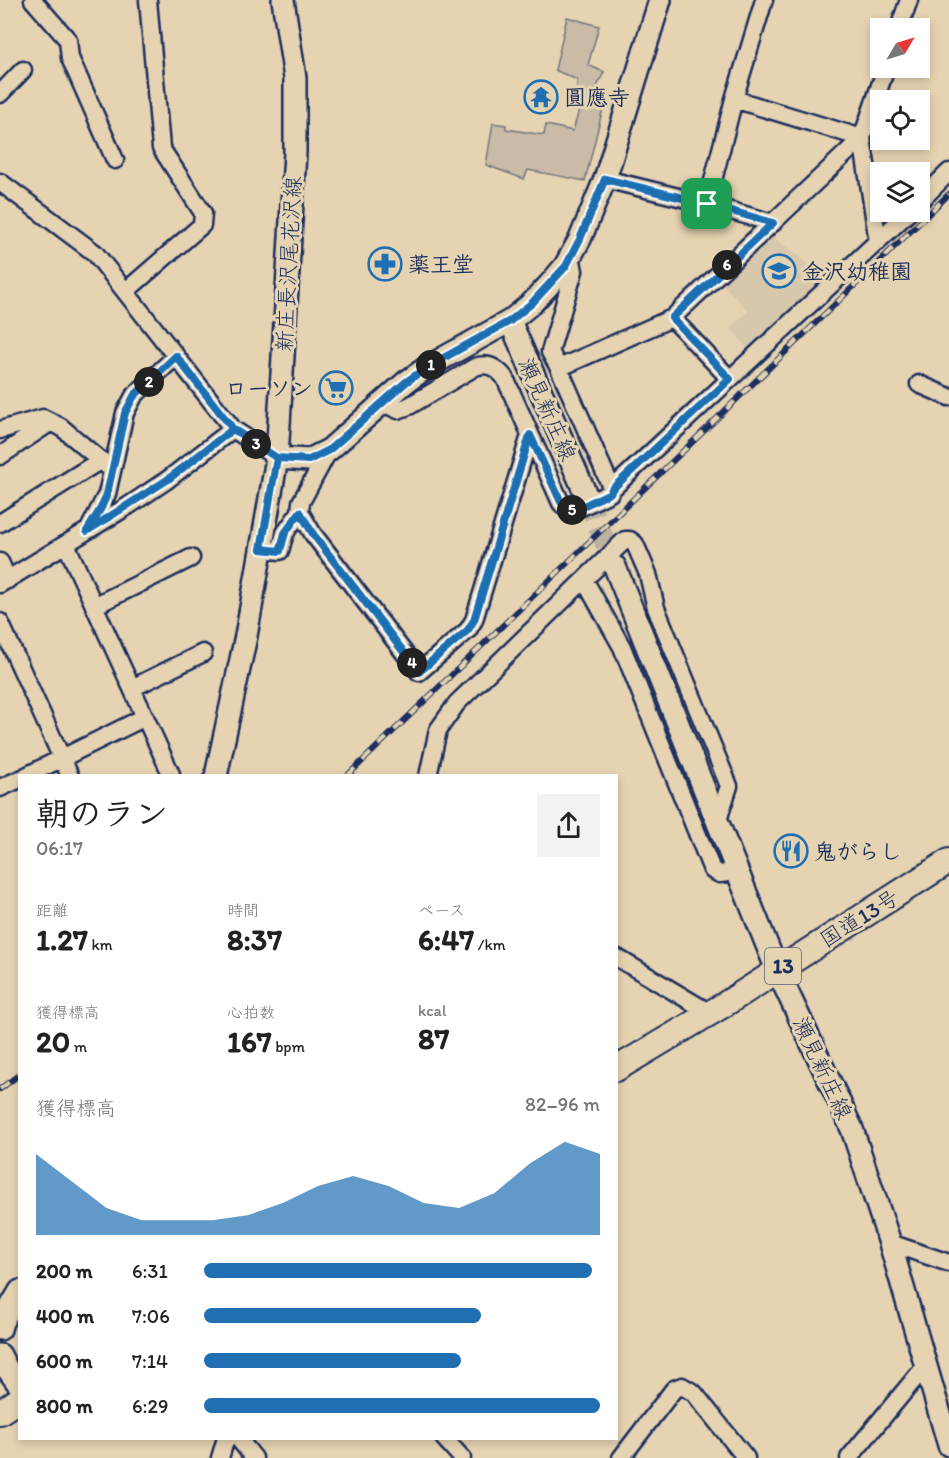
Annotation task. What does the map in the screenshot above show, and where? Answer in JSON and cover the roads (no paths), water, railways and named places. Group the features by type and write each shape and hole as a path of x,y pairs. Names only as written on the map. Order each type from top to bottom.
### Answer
{"highway":[{"name":"国道13号","path":"618,1068 710,1013 949,861"},
{"path":"0,1412 18,1400"}],"main road":[{"name":"新庄長沢尾花沢線","path":"216,774 246,636 277,458 295,153 295,78 283,0"},
{"path":"277,458 309,460 329,450 381,402 429,366 510,321 549,285 571,256 580,239 605,179 660,0"},
{"name":"瀬見新庄線","path":"510,321 587,497"},
{"name":"瀬見新庄線","path":"615,567 777,970 852,1129 890,1243 949,1445"},
{"path":"1,1325 18,1295"},
{"path":"0,1356 18,1383"}],"street":[{"path":"33,0 68,40 70,58 115,160"},
{"path":"126,291 202,225 203,213 162,148 148,0"},
{"path":"707,204 734,99 764,0"},
{"path":"903,18 909,0"},
{"path":"0,94 23,70"},
{"path":"559,368 672,318 862,138 883,78"},
{"path":"734,99 862,138"},
{"path":"862,138 878,242"},
{"path":"930,191 949,172"},
{"path":"605,179 773,223"},
{"path":"0,182 95,253 233,429 277,458"},
{"path":"381,402 398,410 482,364 499,370 505,378 561,502 567,509 575,510 607,496 899,222"},
{"path":"571,256 574,271 550,352 612,489"},
{"path":"672,318 730,379"},
{"path":"87,531 107,494 107,465 125,413 134,396 176,356"},
{"path":"920,384 949,397"},
{"path":"0,430 43,418 61,427 107,465"},
{"path":"0,456 51,422"},
{"path":"0,562 4,582 167,480 233,429"},
{"path":"300,512 313,534 419,672 468,630 474,620 530,435"},
{"path":"261,549 280,551 285,533 300,512 301,502 329,450"},
{"path":"0,523 107,465"},
{"path":"428,774 438,730 457,703 625,540 630,540 635,544 648,574 656,608 729,786 718,820"},
{"path":"66,544 171,774"},
{"path":"94,606 191,558"},
{"path":"585,581 622,647 712,870 720,874 739,872"},
{"path":"0,621 69,774"},
{"path":"132,688 203,653"},
{"path":"30,774 145,717"},
{"path":"0,788 18,780"},
{"path":"618,958 710,1013"},
{"path":"890,1243 949,1263"},
{"path":"849,1458 927,1364"},
{"path":"621,1458 674,1389 682,1386 694,1393 746,1458"},
{"path":"220,1458 225,1440"},
{"path":"240,1440 254,1458"},
{"path":"446,1440 462,1458"}],"tunnel":[{"path":"587,497 615,567"}],"railway":[{"path":"349,774 949,194"},
{"path":"0,1089 18,1076"}],"place":[{"name":"圓應寺","path":"541,97"},
{"name":"薬王堂","path":"385,264"},
{"name":"金沢幼稚園","path":"779,271"},
{"name":"ローソン","path":"336,388"},
{"name":"鬼がらし","path":"791,851"}]}
